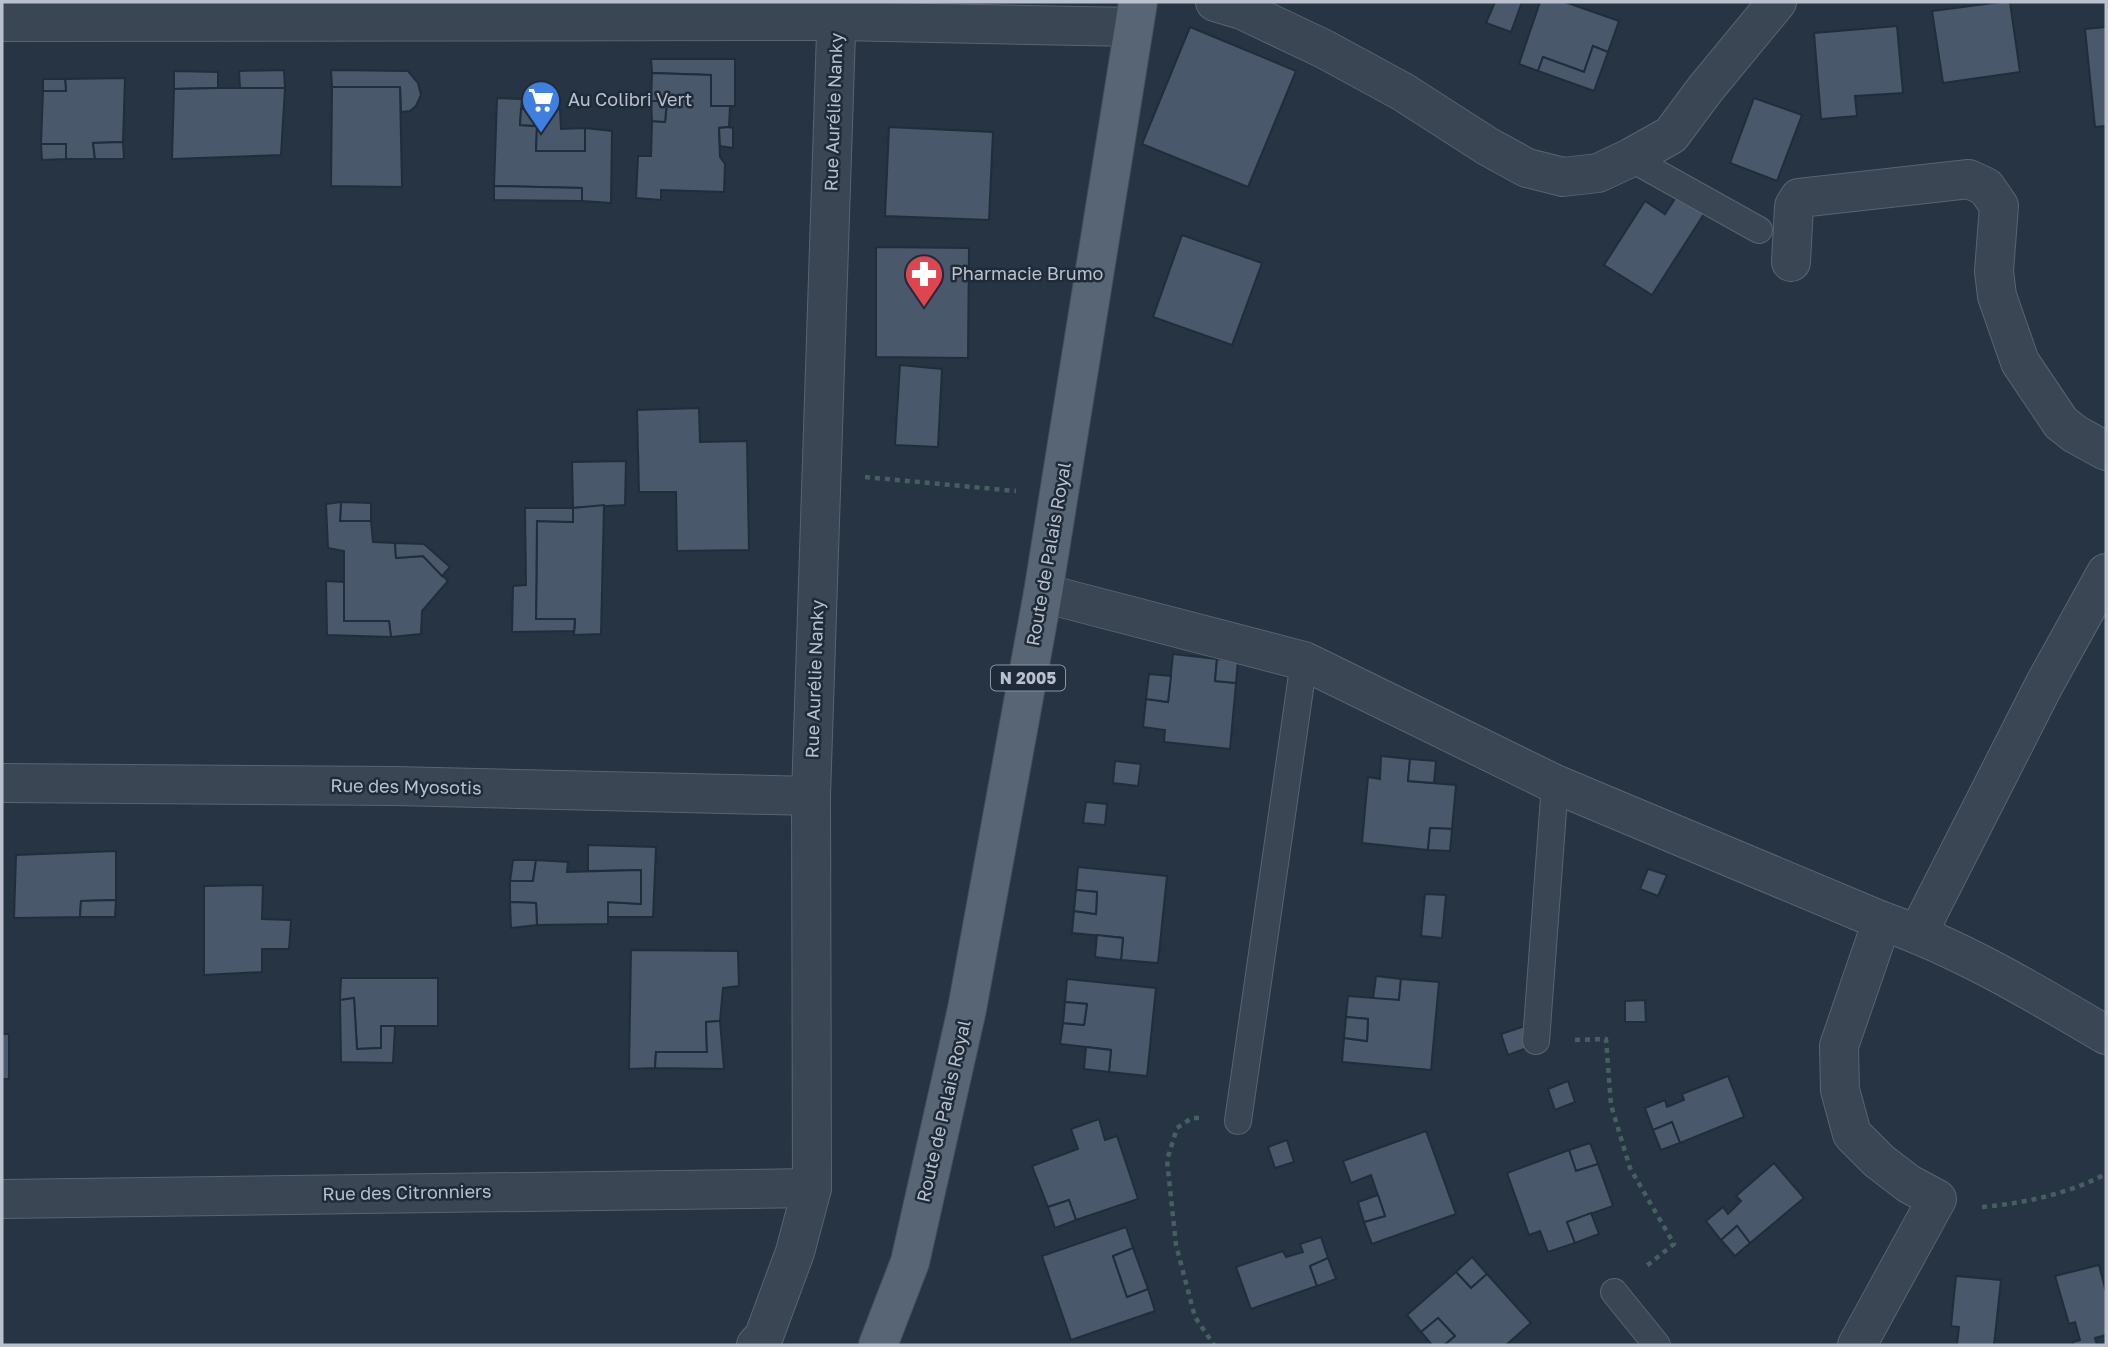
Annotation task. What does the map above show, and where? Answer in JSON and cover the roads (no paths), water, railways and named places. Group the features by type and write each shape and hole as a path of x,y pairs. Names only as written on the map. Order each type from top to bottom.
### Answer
{"main road":[{"name":"Route de Palais Royal","path":"878,1345 910,1262 967,1009 1043,593 1136,14"}],"street":[{"path":"1215,2 1242,10 1324,49 1403,92 1527,168 1563,177 1598,173 1671,135 1777,2"},
{"path":"2,22 837,11 1136,14"},
{"name":"Rue Aurélie Nanky","path":"756,1345 764,1336 795,1252 812,1188 811,796 837,11"},
{"path":"1791,262 1794,206 1799,198 1969,179 1986,187 1999,206 1994,271 1997,296 2020,362 2061,423 2106,451"},
{"path":"1918,933 2044,685 2106,573"},
{"path":"1043,593 1304,662 1555,784 1918,933 2043,998 2106,1035"},
{"name":"Rue des Myosotis","path":"2,783 395,786 811,796"},
{"path":"1857,1345 1937,1199 1909,1184 1879,1161 1852,1134 1840,1090 1839,1046 1882,920"},
{"name":"Rue des Citronniers","path":"2,1199 812,1188"}],"lane":[{"path":"1630,158 1759,230"},
{"path":"1238,1121 1304,662"},
{"path":"1536,1041 1555,784"},
{"path":"1614,1292 1657,1345"}],"place":[{"name":"Au Colibri Vert","path":"541,134"},
{"name":"Pharmacie Brumo","path":"924,308"}]}
